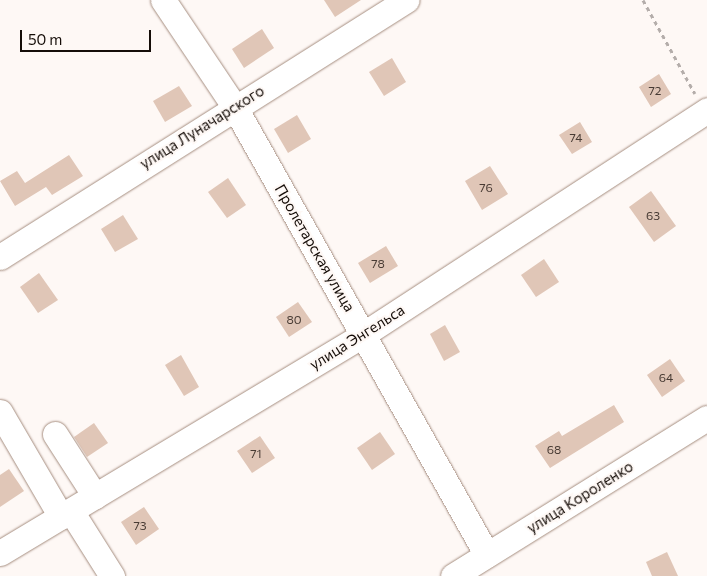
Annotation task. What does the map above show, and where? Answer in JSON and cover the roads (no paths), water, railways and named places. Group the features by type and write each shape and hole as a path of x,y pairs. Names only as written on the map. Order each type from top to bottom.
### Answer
{"street":[{"name":"Пролетарская улица","path":"163,0 234,106 487,555"},
{"name":"улица Луначарского","path":"0,257 234,106 407,0"},
{"name":"улица Энгельса","path":"0,553 364,334 706,111"},
{"path":"0,412 66,514 112,576"},
{"name":"улица Короленко","path":"452,576 707,418"},
{"path":"55,434 95,496"}]}
